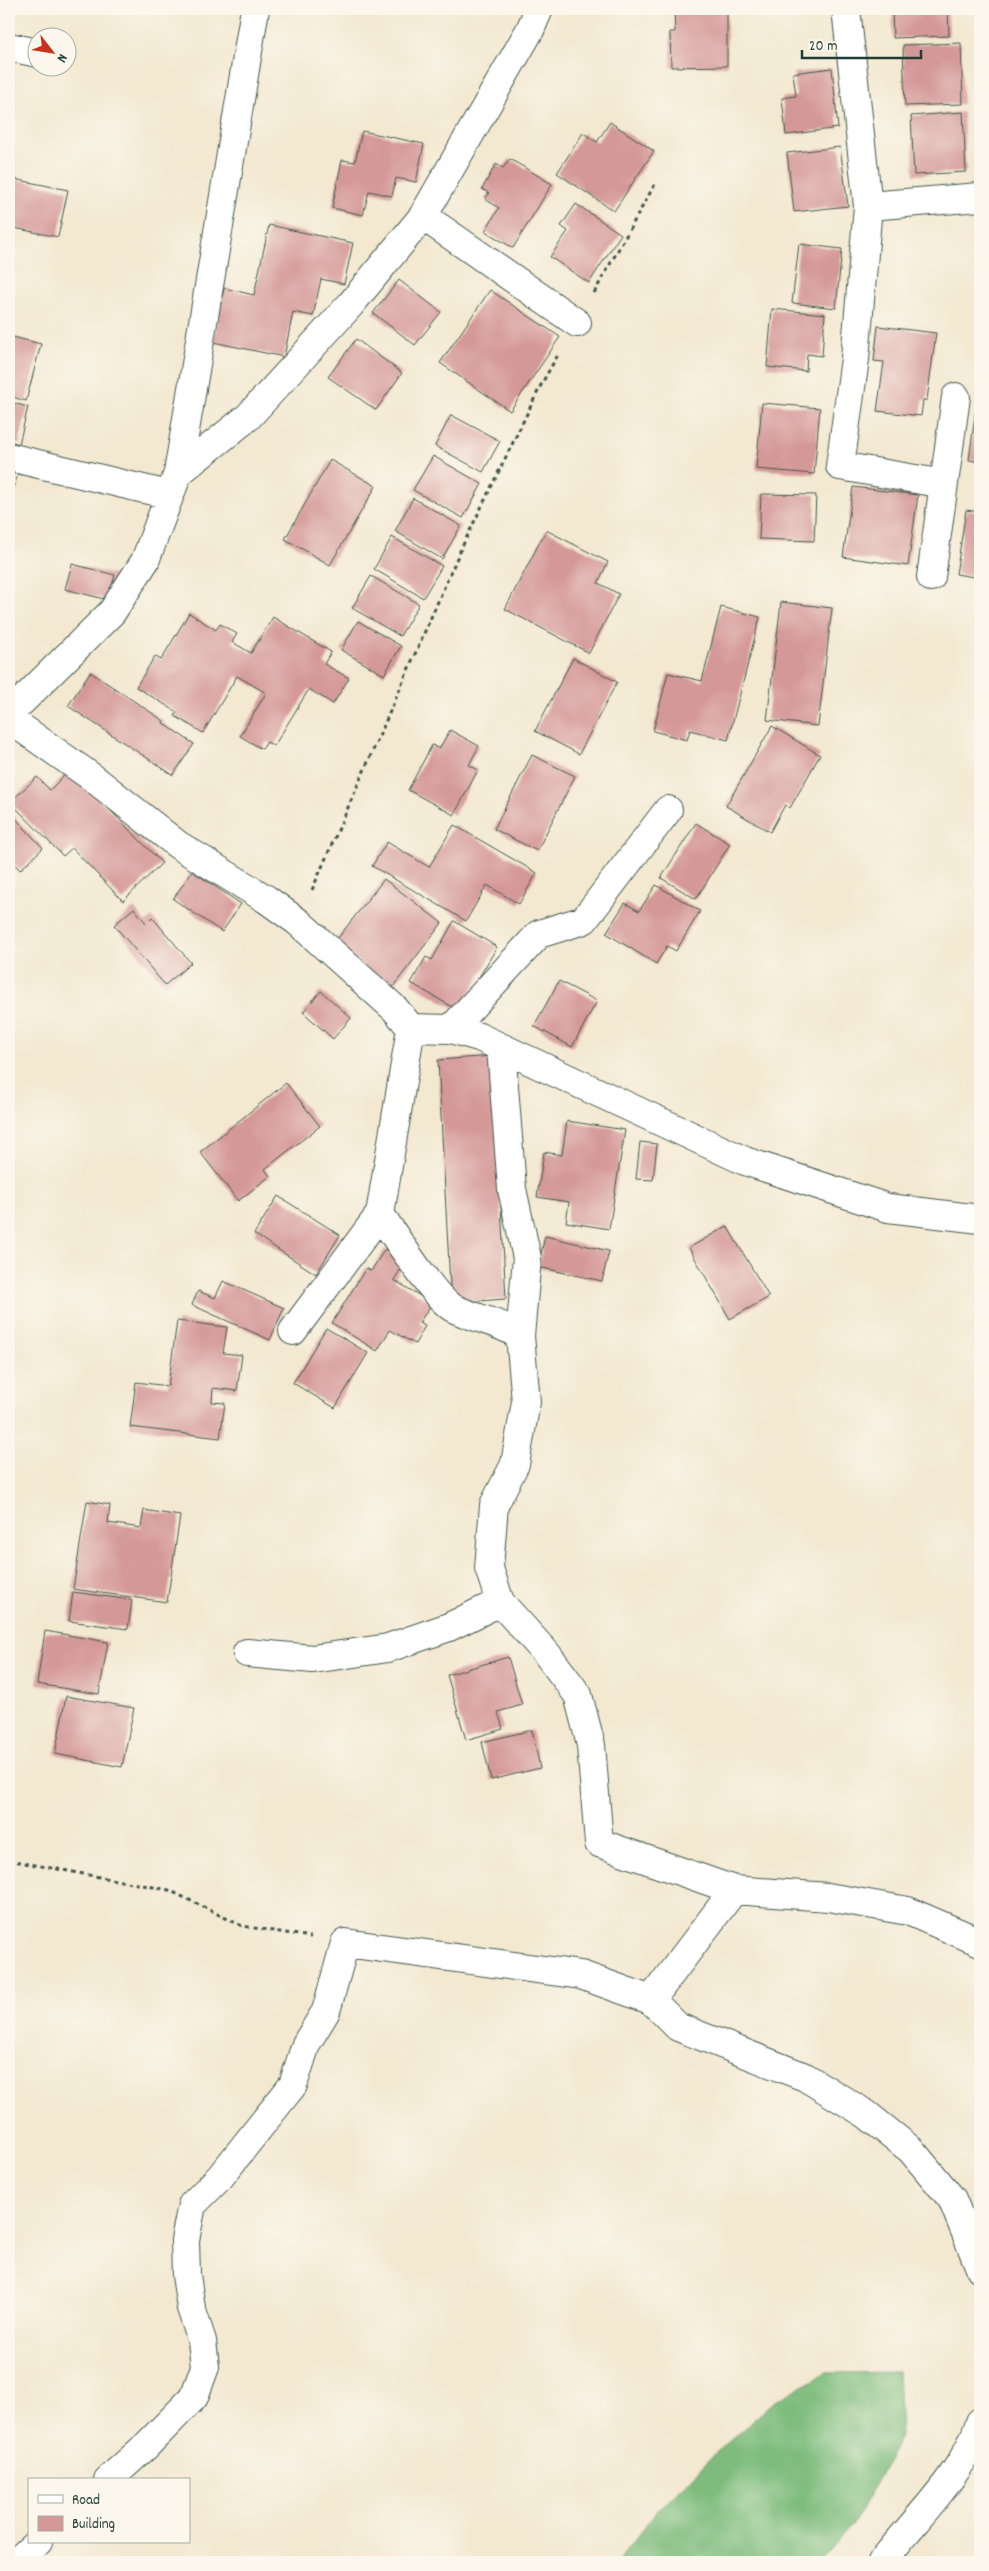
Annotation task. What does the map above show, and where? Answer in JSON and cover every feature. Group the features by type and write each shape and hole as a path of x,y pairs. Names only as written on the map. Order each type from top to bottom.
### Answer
{"street":[{"path":"9,714 112,612 145,562 174,484 255,9"},
{"path":"174,484 248,417 351,304 423,216 530,30 539,9"},
{"path":"846,9 868,206 855,359 840,466 944,484"},
{"path":"9,47 28,51"},
{"path":"868,206 980,197"},
{"path":"423,216 577,323"},
{"path":"931,577 956,397"},
{"path":"9,458 174,484"},
{"path":"9,719 93,778 178,845 266,899 298,922 395,1009 411,1028 451,1029 501,1048 745,1161 888,1208 980,1219"},
{"path":"451,1029 539,934 584,920 668,810"},
{"path":"293,1331 380,1214 411,1028"},
{"path":"501,1048 512,1190 527,1258 520,1336 526,1402 515,1464 494,1505 489,1568 500,1602 547,1654 578,1694 591,1744 599,1843 734,1890 828,1897 908,1911 980,1942"},
{"path":"380,1214 418,1269 450,1307 507,1327 520,1336"},
{"path":"247,1653 313,1659 388,1648 449,1627 500,1602"},
{"path":"651,2000 734,1890"},
{"path":"110,2478 146,2446 194,2397 205,2367 202,2341 191,2308 186,2275 185,2240 192,2205 220,2177 293,2085 306,2044 326,2011 345,1943 581,1975 651,2000 678,2027 805,2077 866,2114 911,2150 952,2199 980,2268"},
{"path":"882,2562 938,2494 974,2443 980,2422"},
{"path":"16,2562 36,2544"}],"path":[{"path":"298,922 460,551 542,383 655,184"},
{"path":"9,1860 169,1890 242,1926 345,1943"}],"green space":[{"path":"898,2372 901,2435 853,2524 818,2562 617,2562 655,2513 727,2443 774,2402 827,2373"}],"building":[{"path":"674,9 727,9 727,66 671,67 670,32 675,32"},
{"path":"892,9 948,9 949,36 893,38"},
{"path":"961,43 963,104 905,106 903,45"},
{"path":"832,68 838,128 786,135 782,98 796,96 793,73"},
{"path":"963,112 966,172 914,175 911,116"},
{"path":"610,122 654,151 614,211 557,173 583,133 597,142"},
{"path":"362,131 424,144 416,182 396,178 392,196 369,191 363,215 332,208 342,160 355,162"},
{"path":"840,147 848,206 794,212 787,153"},
{"path":"510,159 552,184 513,248 485,231 499,208 485,199 489,193 482,189 496,164 503,168"},
{"path":"9,178 68,190 58,237 9,227"},
{"path":"576,204 621,234 589,283 550,257 568,231 561,226"},
{"path":"269,225 353,243 344,284 321,279 313,316 293,312 284,357 213,342 224,288 254,295"},
{"path":"799,244 842,249 836,308 792,303"},
{"path":"399,280 441,312 415,345 373,313"},
{"path":"490,290 560,337 510,411 440,363"},
{"path":"772,309 825,314 822,356 807,354 806,371 767,367"},
{"path":"878,326 936,333 927,400 923,400 921,416 877,411 884,362 874,361"},
{"path":"9,336 41,344 26,401 9,396"},
{"path":"356,339 402,373 376,410 328,377"},
{"path":"979,378 980,394 977,394"},
{"path":"977,401 980,401 980,462 969,460"},
{"path":"9,402 28,407 19,444 9,441"},
{"path":"762,403 820,408 814,474 756,469"},
{"path":"451,415 500,441 483,472 435,446"},
{"path":"433,456 482,484 463,518 413,490"},
{"path":"330,460 376,486 330,565 285,539"},
{"path":"9,472 18,474 9,505"},
{"path":"853,487 918,495 908,566 843,557"},
{"path":"761,494 816,495 814,541 759,539"},
{"path":"413,498 461,526 442,559 395,531"},
{"path":"966,510 980,512 980,578 956,574"},
{"path":"546,530 608,562 598,583 619,594 589,653 505,609"},
{"path":"392,537 442,566 423,598 374,569"},
{"path":"72,564 115,575 108,600 65,589"},
{"path":"371,576 419,604 400,636 352,608"},
{"path":"781,602 832,608 818,726 767,720"},
{"path":"721,607 760,617 728,740 690,730 687,740 653,731 668,673 702,681"},
{"path":"189,613 216,630 220,624 237,634 232,642 251,653 273,617 331,652 324,664 349,678 333,704 309,689 274,746 267,742 262,749 240,736 266,693 237,676 203,733 175,716 177,712 136,687 155,656 161,660"},
{"path":"358,621 401,646 384,675 341,650"},
{"path":"573,658 617,682 579,754 535,731"},
{"path":"90,672 164,721 163,723 194,744 173,775 68,706"},
{"path":"772,726 820,755 790,808 785,805 770,832 726,806"},
{"path":"450,730 479,746 469,765 478,770 454,815 408,790 432,745 439,749"},
{"path":"532,755 575,776 537,851 494,829"},
{"path":"70,769 162,863 123,901 72,848 63,856 10,802 37,777 50,790"},
{"path":"9,811 43,848 20,870 9,858"},
{"path":"696,823 730,844 696,899 661,878"},
{"path":"454,825 537,873 519,904 487,885 466,921 372,866 387,842 429,867"},
{"path":"192,871 241,904 222,932 173,899"},
{"path":"384,879 442,923 392,988 334,943"},
{"path":"656,885 700,911 676,951 667,946 656,964 606,933 625,903 639,911"},
{"path":"134,908 146,923 152,917 191,963 165,985 114,925"},
{"path":"454,921 497,947 459,1011 411,983 426,957 432,960"},
{"path":"559,981 597,1001 572,1047 534,1026"},
{"path":"321,991 351,1018 333,1039 303,1012"},
{"path":"493,1056 506,1299 451,1303 438,1060"},
{"path":"286,1083 320,1126 265,1169 270,1176 238,1201 200,1152"},
{"path":"567,1121 625,1130 609,1229 566,1222 569,1202 537,1197 544,1152 562,1155"},
{"path":"640,1142 657,1144 653,1180 636,1179"},
{"path":"278,1196 340,1235 316,1274 254,1234"},
{"path":"727,1226 769,1297 730,1319 689,1248"},
{"path":"545,1236 609,1251 602,1281 538,1267"},
{"path":"385,1249 405,1262 394,1280 432,1303 419,1323 425,1326 415,1344 390,1330 377,1351 332,1323 366,1268 371,1271"},
{"path":"223,1281 284,1308 270,1340 192,1305 198,1291 215,1298"},
{"path":"177,1321 227,1327 223,1353 242,1355 237,1391 213,1388 212,1402 225,1403 220,1438 130,1427 136,1382 168,1386"},
{"path":"326,1328 368,1353 335,1408 293,1383"},
{"path":"87,1501 110,1505 108,1523 141,1528 144,1510 180,1516 167,1602 73,1589"},
{"path":"73,1592 132,1600 128,1629 69,1621"},
{"path":"45,1631 108,1642 99,1694 37,1684"},
{"path":"508,1657 522,1705 498,1712 503,1729 466,1740 447,1675"},
{"path":"66,1696 134,1708 122,1767 55,1754"},
{"path":"532,1730 540,1768 491,1780 482,1742"}]}
